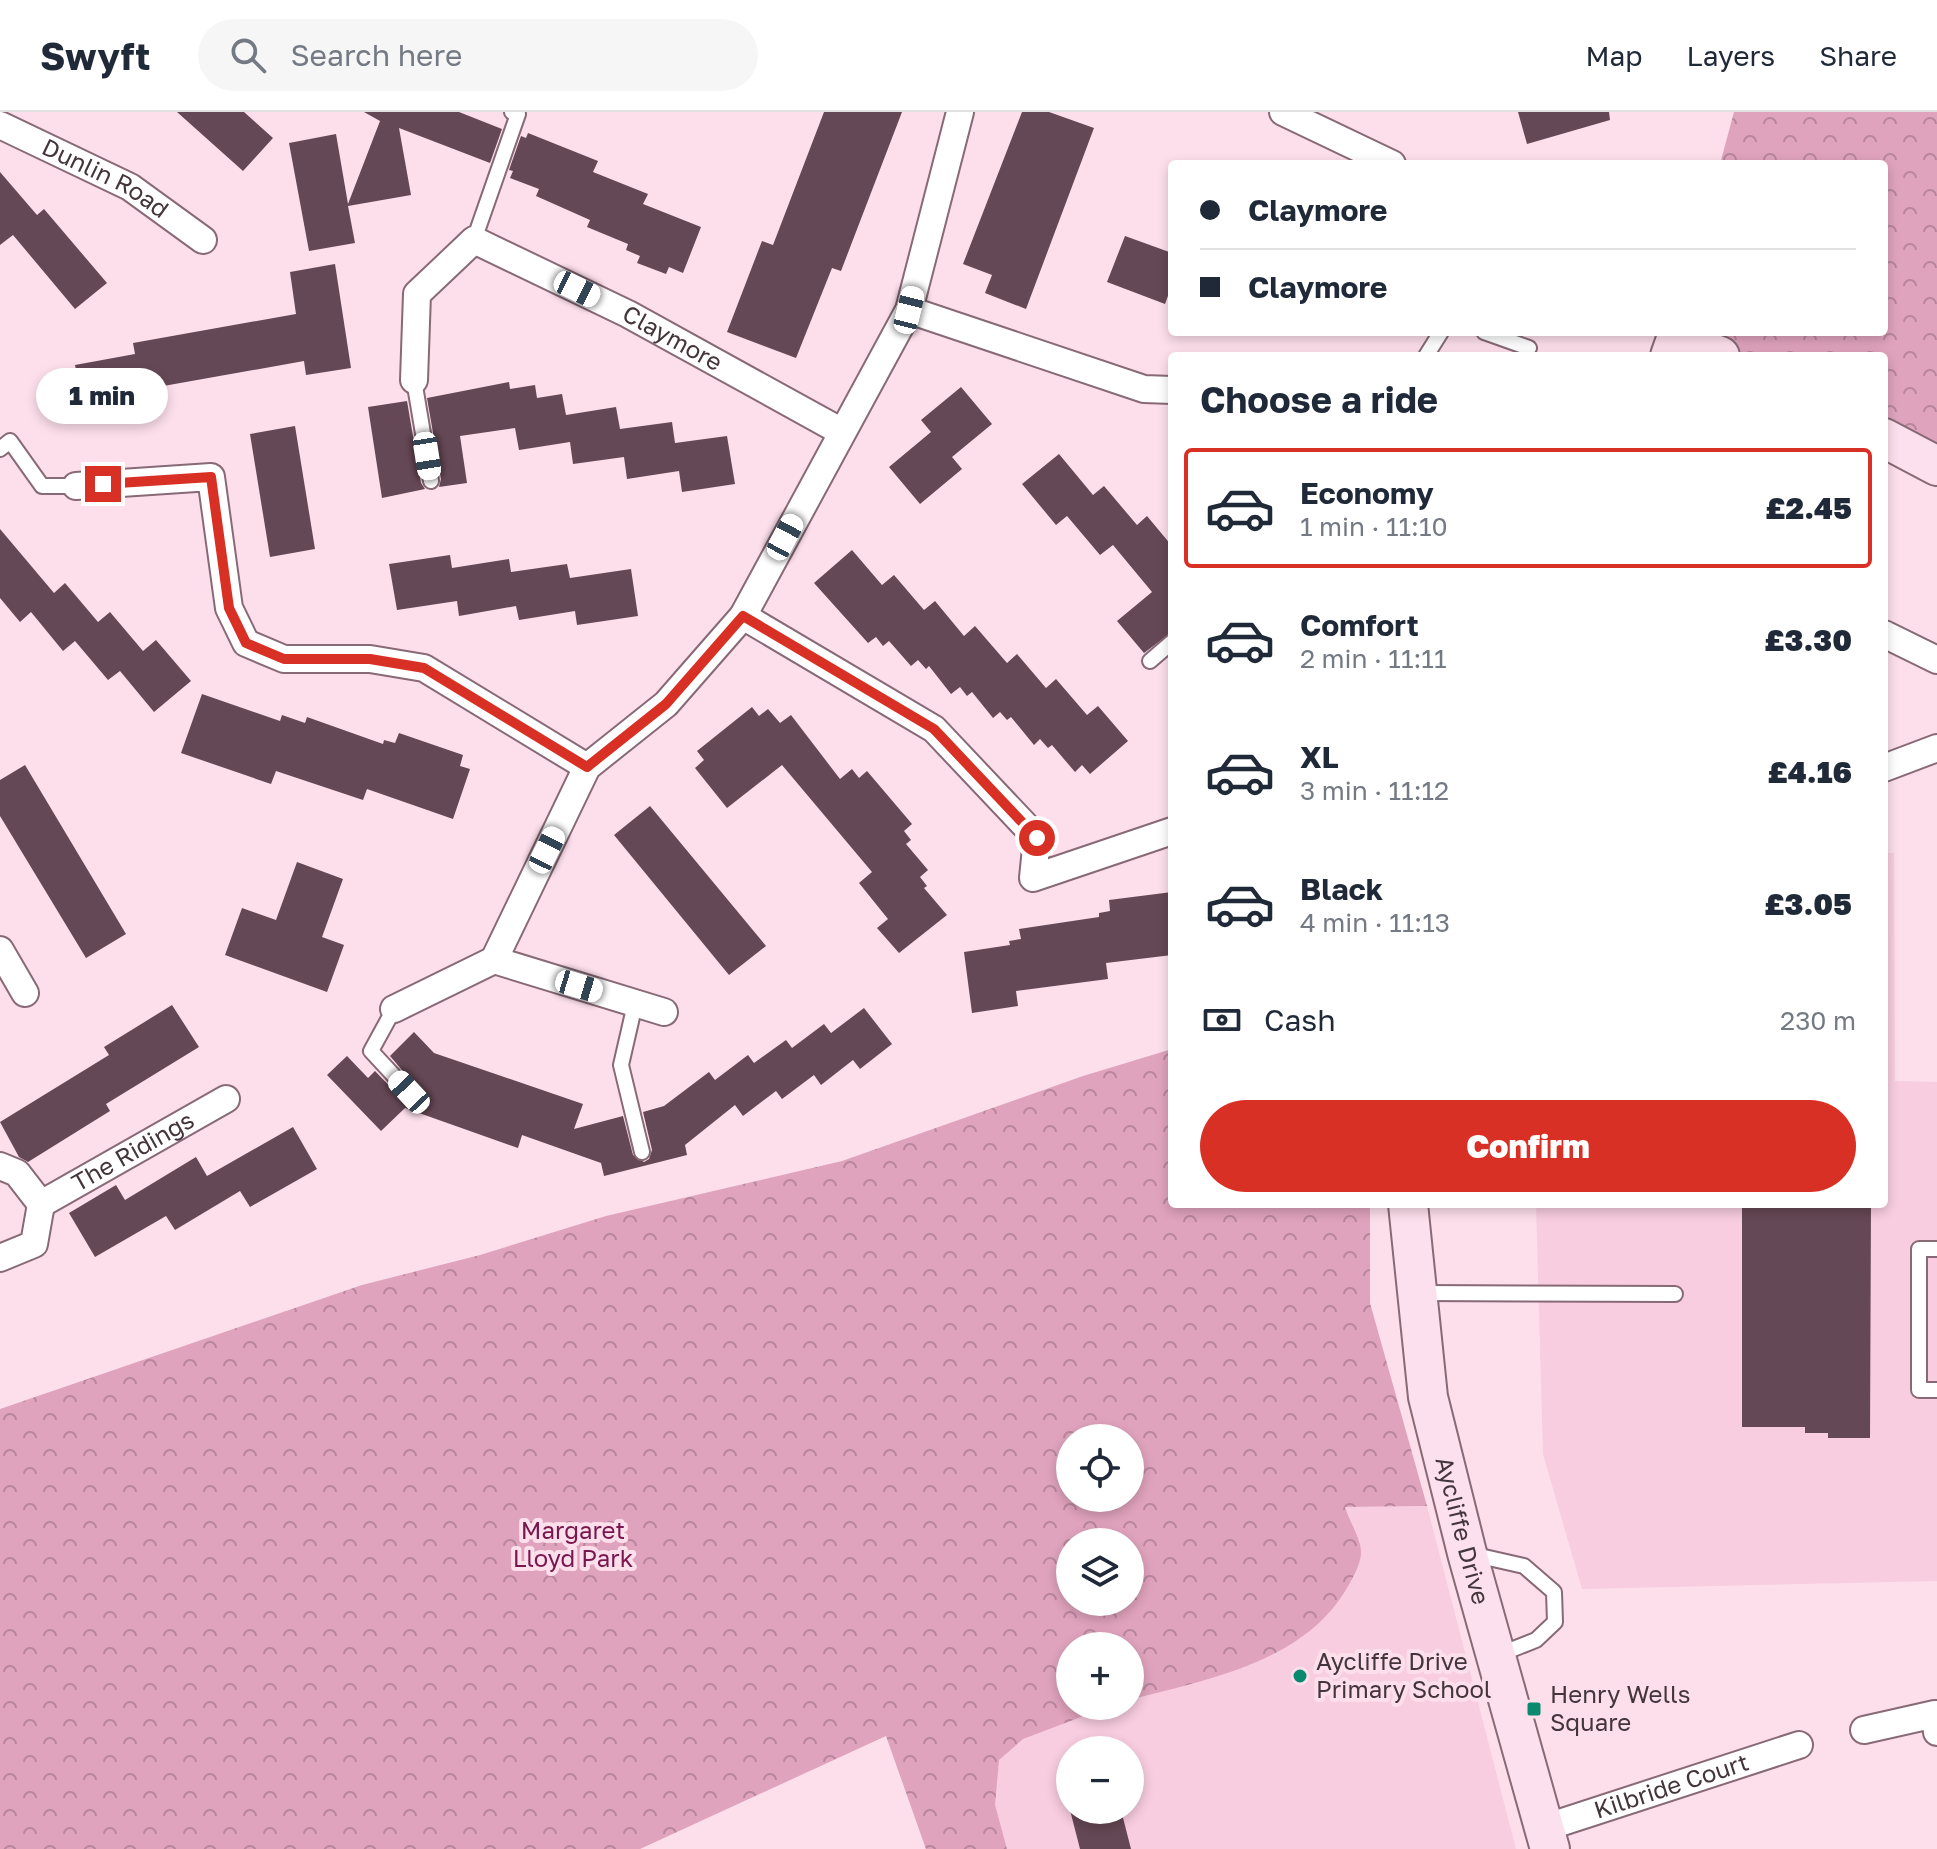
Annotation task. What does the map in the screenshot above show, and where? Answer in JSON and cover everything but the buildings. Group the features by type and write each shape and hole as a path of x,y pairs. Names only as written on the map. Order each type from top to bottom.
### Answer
{"street":[{"path":"394,1009 494,960 587,767 666,704 743,616 909,310 960,112"},
{"path":"1283,112 1384,160"},
{"name":"Dunlin Road","path":"0,125 130,187 203,240"},
{"path":"414,380 417,294 474,240"},
{"name":"Claymore","path":"474,240 628,314 842,432"},
{"path":"909,310 1144,389 1168,390"},
{"path":"1671,342 1706,352"},
{"path":"1888,440 1935,462"},
{"path":"76,486 211,477 229,608 246,643 284,659 370,659 424,668 587,767"},
{"path":"743,616 934,729 1037,838 1033,878 1168,832"},
{"path":"1888,636 1937,660"},
{"path":"1888,766 1937,748"},
{"path":"0,950 25,993"},
{"path":"494,960 664,1012"},
{"name":"The Ridings","path":"41,1204 226,1099"},
{"path":"0,1166 17,1173 41,1204 34,1244 0,1258"},
{"name":"Aycliffe Drive","path":"1408,1208 1428,1397 1467,1553 1547,1838"},
{"path":"1864,1730 1935,1714 1937,1732"},
{"name":"Kilbride Court","path":"1547,1838 1799,1745"}],"lane":[{"path":"474,240 518,114 512,112"},
{"path":"1495,336 1529,348"},
{"path":"414,380 431,481"},
{"path":"0,449 10,441 42,486 76,486"},
{"path":"1150,661 1168,645"},
{"path":"635,1004 621,1065 642,1152"},
{"path":"394,1009 371,1051 409,1092"},
{"path":"1937,1249 1919,1249 1919,1390 1937,1390"},
{"path":"1415,1293 1675,1294"},
{"path":"1467,1553 1524,1566 1554,1592 1555,1622 1536,1640 1498,1655"}],"shaded area":[{"path":"1888,853 1894,853 1895,1081 1937,1082 1937,1581 1582,1589 1543,1454 1536,1208 1888,1208"},
{"name":"Aycliffe Drive Primary School","path":"1427,1506 1516,1849 926,1849 886,1735 1056,1651 1056,1720 1144,1720 1144,1632 1093,1632 1126,1616 1144,1616 1144,1607 1345,1507"}],"green space":[{"path":"1734,112 1937,112 1937,466 1888,440 1888,352 1713,352 1685,336 1888,336 1888,160 1721,160"},
{"name":"Margaret Lloyd Park","path":"1168,1050 1168,1208 1370,1208 1370,1303 1427,1506 1345,1507 1361,1549 1358,1567 1347,1588 1328,1613 1306,1634 1280,1651 1221,1675 1144,1696 1144,1632 1056,1632 1056,1720 1073,1720 1023,1739 999,1760 995,1805 1007,1849 926,1849 886,1736 640,1849 0,1849 0,1409 362,1285 480,1255 606,1216 842,1161 1083,1076"}],"place":[{"name":"Aycliffe Drive Primary School","path":"1300,1676"},
{"name":"Henry Wells Square","path":"1534,1709"}],"route":[{"path":"103,484 211,477 229,608 246,643 284,659 370,659 424,668 587,767 666,704 743,616 934,729 1037,838"}]}
